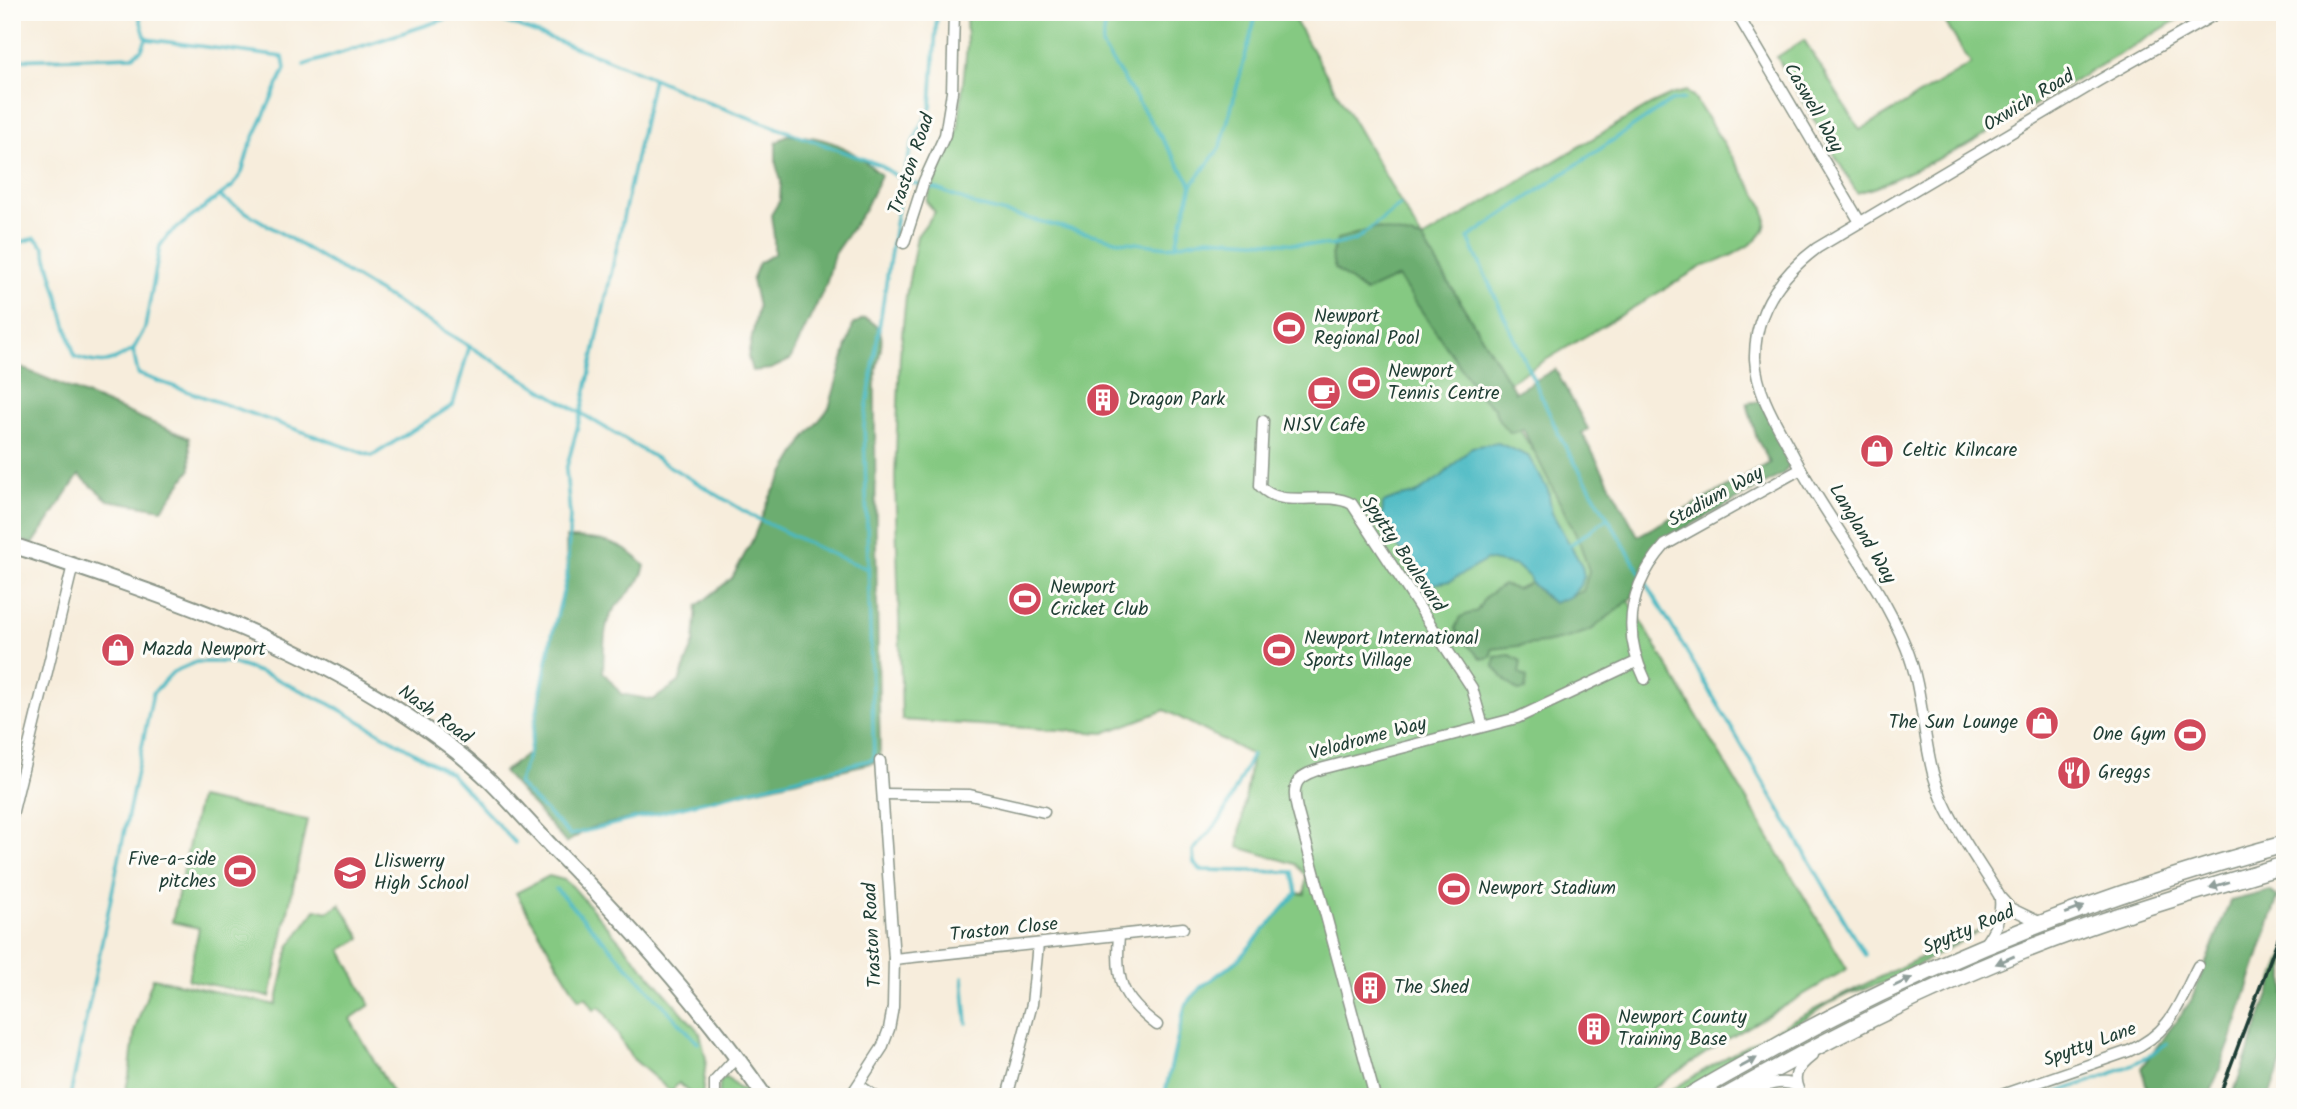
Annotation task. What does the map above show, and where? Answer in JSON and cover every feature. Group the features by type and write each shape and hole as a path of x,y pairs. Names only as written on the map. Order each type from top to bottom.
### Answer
{"main road":[{"name":"Spytty Road","path":"1688,1097 1852,1006 1984,945 2109,898 2285,844"},
{"path":"1725,1097 1791,1059 1882,1014 2080,930 2285,865"}],"street":[{"name":"Traston Road","path":"904,243 924,181 946,135 952,92 954,12"},
{"name":"Caswell Way","path":"1736,12 1860,222"},
{"name":"Oxwich Road","path":"1860,222 2219,12"},
{"name":"Langland Way","path":"1860,222 1798,262 1771,295 1757,333 1755,357 1763,400 1801,469 1880,597 1907,648 1935,780 1946,805 2000,897 2010,908 2041,923"},
{"name":"Spytty Boulevard","path":"1262,421 1260,486 1275,498 1341,498 1352,504 1472,688 1483,726"},
{"name":"Stadium Way","path":"1645,679 1636,662 1631,613 1639,583 1651,561 1665,545 1801,469"},
{"name":"Nash Road","path":"12,545 200,609 267,639 393,706 437,737 491,782 595,891 682,990 737,1057 765,1097"},
{"path":"12,815 73,565"},
{"name":"Velodrome Way","path":"1375,1097 1294,795 1297,783 1303,774 1517,718 1636,662"},
{"name":"Traston Road","path":"850,1097 882,1048 889,1029 894,995 894,959 880,761"},
{"path":"883,793 970,795 1044,812"},
{"path":"1984,945 1993,933 2001,912 2000,897"},
{"name":"Traston Close","path":"894,959 1182,928"},
{"path":"1119,936 1117,953 1120,985 1137,1010 1157,1026"},
{"path":"1009,1096 1032,1004 1038,944"},
{"name":"Spytty Lane","path":"1996,1097 2129,1051 2150,1041 2166,1025 2198,966"},
{"path":"1802,1097 1796,1086 1796,1073 1803,1062 1835,1040 1882,1014"},
{"path":"715,1097 715,1081 737,1057"},
{"path":"1737,1097 1780,1083 1796,1086"},
{"path":"859,1085 876,1097"}],"green space":[{"name":"Newport International Sports Village","path":"966,12 1290,12 1422,239 1406,253 1622,589 1847,969 1718,1045 1640,1097 1164,1097 1185,1006 1201,987 1237,961 1297,893 1305,894 1306,876 1296,864 1238,847 1252,755 1165,710 1104,733 902,720 895,478 900,355 906,296 917,236 935,212 926,201 958,130 967,46"},
{"path":"1939,12 2190,12 1964,147 1857,193 1777,57 1804,40 1860,130 1971,64"},
{"path":"1686,91 1694,98 1762,203 1766,221 1761,234 1750,245 1703,266 1509,382 1422,239 1650,105"},
{"path":"787,135 815,138 838,145 849,150 881,175 865,209 834,254 826,285 790,360 771,369 752,371 748,357 758,307 752,280 759,263 774,254 771,215 780,200 781,181 776,164 776,143"},
{"path":"1375,228 1422,239 1515,392 1555,369 1588,429 1582,433 1638,536 1770,463 1757,439 1747,403 1761,401 1792,461 1783,474 1657,544 1646,561 1632,598 1591,630 1544,643 1492,649 1491,657 1482,659 1461,639 1455,628 1460,617 1477,611 1485,597 1503,585 1516,589 1531,583 1553,603 1583,591 1589,571 1579,541 1523,429 1511,433 1503,425 1495,408 1481,397 1398,277 1365,292 1335,269 1331,255 1338,239"},
{"path":"864,318 878,328 882,340 875,394 880,761 590,828 566,843 503,772 529,753 552,635 567,577 566,538 589,539 619,546 645,566 639,581 608,621 603,672 621,694 653,700 679,682 694,642 697,606 732,578 752,541 770,497 805,438 829,408 853,325"},
{"path":"12,364 189,438 191,469 162,509 108,500 79,475 33,544 12,538"},
{"path":"1510,655 1521,661 1519,673 1527,678 1525,690 1518,691 1494,667 1495,657"},
{"name":"Five-a-side pitches","path":"199,798 307,820 270,997 188,980 199,928 172,922"},
{"path":"549,876 564,880 572,886 700,1033 706,1059 702,1097 691,1097 679,1083 672,1090 677,1097 631,1057 604,1011 599,1007 594,1010 586,997 579,1000 516,893"},
{"path":"2270,891 2278,897 2232,1037 2209,1097 2147,1097 2148,1091 2141,1068 2191,1001 2230,901"},
{"path":"340,904 361,938 341,950 370,1005 350,1019 395,1097 124,1097 135,1029 153,978 276,1005 289,947 316,909 328,912"},
{"path":"1984,929 1888,981 1830,1003 1679,1097 1660,1097 1738,1050 1819,1007"},
{"path":"2285,950 2285,1053 2269,1097 2232,1097"},
{"path":"726,1077 739,1089 746,1088 751,1097 719,1097 720,1082"}],"water":[{"path":"1498,443 1528,456 1548,490 1552,513 1582,566 1584,577 1570,597 1553,603 1517,566 1487,560 1450,581 1434,584 1418,577 1382,522 1383,503 1415,494 1442,476 1472,447"}],"waterway":[{"path":"138,12 146,39"},
{"path":"304,65 467,12"},
{"path":"470,12 478,12 653,78 581,414 566,470 570,515 567,577 552,635 529,753 518,784 570,835 874,759 864,425 902,180 880,165 709,103 653,78"},
{"path":"937,12 931,107 913,142 902,180 940,190 978,206 1119,241 1168,247 1208,238 1330,246 1356,240 1400,205"},
{"path":"1107,12 1102,46 1192,185 1176,245"},
{"path":"1192,185 1221,146 1257,12"},
{"path":"12,60 133,56 142,49 146,39 283,57 285,69 249,148 242,172 233,186 219,196 754,517 868,569"},
{"path":"1570,545 1608,518 1562,441 1468,238 1671,101 1684,99"},
{"path":"219,196 168,235 160,246 145,328 133,350 138,374 372,456 453,405 469,348"},
{"path":"12,245 35,238 44,247 75,357 92,362 106,362 133,350"},
{"path":"1608,518 1865,955"},
{"path":"70,1097 153,693 173,672 196,662 229,662 268,675 330,704 450,773 515,843"},
{"path":"1164,1097 1185,1006 1201,987 1237,961 1297,893 1293,872 1201,870 1194,863 1193,851 1221,819 1252,755"},
{"path":"556,889 698,1043"},
{"path":"963,977 967,1023"},
{"path":"2044,1097 2124,1068 2167,1043"},
{"path":"944,1097 946,1090"}],"railway":[{"path":"2219,1097 2285,920"}],"place":[{"name":"Newport Regional Pool","path":"1289,328"},
{"name":"Newport Tennis Centre","path":"1364,383"},
{"name":"NISV Cafe","path":"1324,393"},
{"name":"Dragon Park","path":"1103,400"},
{"name":"Celtic Kilncare","path":"1877,451"},
{"name":"Newport Cricket Club","path":"1025,599"},
{"name":"Mazda Newport","path":"118,650"},
{"name":"Newport International Sports Village","path":"1279,650"},
{"name":"The Sun Lounge","path":"2042,723"},
{"name":"One Gym","path":"2190,735"},
{"name":"Greggs","path":"2074,773"},
{"name":"Five-a-side pitches","path":"240,871"},
{"name":"Lliswerry High School","path":"350,873"},
{"name":"Newport Stadium","path":"1454,889"},
{"name":"The Shed","path":"1370,988"},
{"name":"Newport County Training Base","path":"1594,1029"}]}
